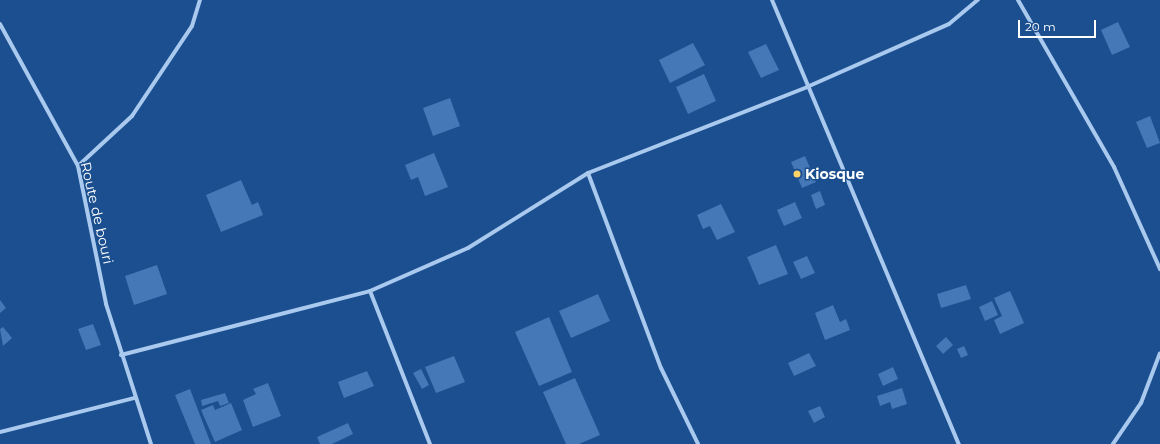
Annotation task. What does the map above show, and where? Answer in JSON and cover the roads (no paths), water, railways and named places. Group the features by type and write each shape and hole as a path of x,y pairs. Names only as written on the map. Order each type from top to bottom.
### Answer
{"street":[{"path":"78,166 132,116 192,26 200,0"},
{"path":"772,0 959,444"},
{"path":"121,356 370,291 468,248 588,174 807,86 949,24 978,0"},
{"path":"1018,0 1114,167 1160,269"},
{"name":"Route de bouri","path":"0,24 78,166 106,304 134,398 151,444"},
{"path":"588,174 661,368 698,444"},
{"path":"370,291 430,444"},
{"path":"1113,444 1141,403 1160,353"},
{"path":"0,432 134,398"}],"place":[{"name":"Kiosque","path":"797,174"}]}
